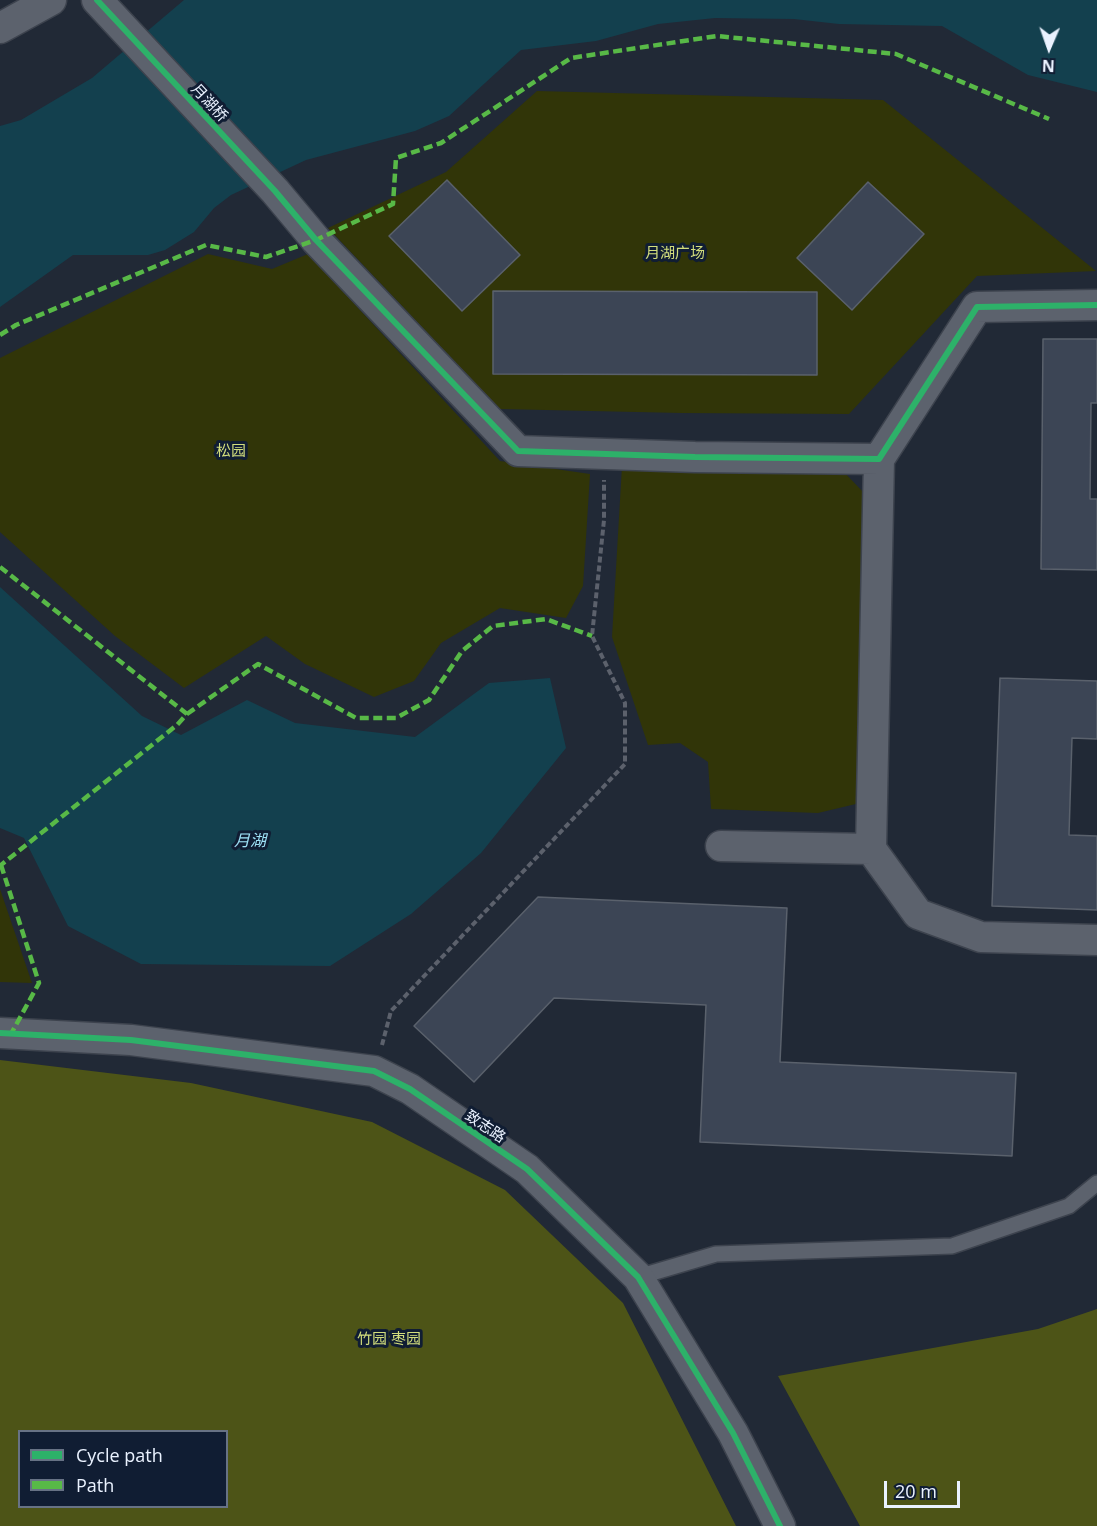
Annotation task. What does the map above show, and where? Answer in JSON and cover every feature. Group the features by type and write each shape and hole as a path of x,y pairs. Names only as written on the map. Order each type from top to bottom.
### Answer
{"street":[{"path":"0,28 51,0"},
{"name":"月湖桥","path":"97,0 275,191 316,240 518,451 879,459"},
{"path":"1097,305 977,307 879,459 871,849 918,914 981,937 1097,940"},
{"path":"721,846 871,849"},
{"name":"致志路","path":"0,1033 131,1040 374,1071 410,1089 527,1170 638,1277 733,1433 780,1526"}],"lane":[{"path":"638,1277 716,1254 952,1246 1069,1206 1097,1183"}],"path":[{"path":"374,1071 392,1011 625,764 625,703 592,636 604,520 604,454"}],"green space":[{"name":"月湖广场","path":"537,91 883,100 1096,271 977,276 849,414 500,409 328,228 446,172"},
{"name":"松园","path":"208,254 272,269 308,254 500,461 590,474 583,586 566,618 500,608 441,643 414,681 374,697 305,664 266,636 184,688 115,636 0,532 0,358"},
{"path":"622,466 841,469 864,493 860,803 818,813 711,809 708,762 680,743 648,745 612,637"},
{"path":"0,889 32,983 0,982"},
{"name":"竹园 枣园","path":"0,1060 191,1083 372,1122 505,1190 623,1303 736,1526 0,1526"},
{"path":"1097,1309 1097,1526 860,1526 778,1376 1038,1329"}],"water":[{"path":"184,0 1097,0 1097,92 1028,75 942,26 715,18 658,24 596,41 521,50 449,116 415,131 306,160 231,195 214,208 194,232 165,250 148,255 73,255 0,307 0,126 21,120 92,78"},
{"name":"月湖","path":"0,587 142,716 181,735 247,700 295,723 415,737 489,683 550,678 566,748 481,853 411,914 330,966 141,964 68,926 24,838 0,828"}],"building":[{"path":"447,180 520,255 462,311 389,236"},
{"path":"868,182 924,234 852,310 797,258"},
{"path":"493,291 817,292 817,375 493,374"},
{"path":"1043,339 1097,339 1097,403 1091,403 1090,499 1097,499 1097,570 1041,569"},
{"path":"1000,678 1097,681 1097,739 1072,738 1069,835 1097,836 1097,910 992,906"},
{"path":"538,897 787,908 780,1062 1016,1073 1012,1156 700,1142 706,1005 554,998 474,1082 414,1026"}],"marked path":[{"path":"0,335 16,325 206,245 266,257 316,240 393,204 396,158 441,143 571,58 717,36 896,54 1049,119"},
{"path":"0,567 187,714 177,725 1,865 0,863"},
{"path":"187,714 258,664 356,718 396,718 429,700 462,651 493,626 546,619 592,636"},
{"path":"1,865 39,983 11,1034"}],"cycle path":[{"path":"97,0 275,191 316,240 518,451 695,457 879,459 977,307 1097,305"},
{"path":"0,1033 131,1040 374,1071 410,1089 527,1169 638,1277 733,1433 780,1526"}]}
